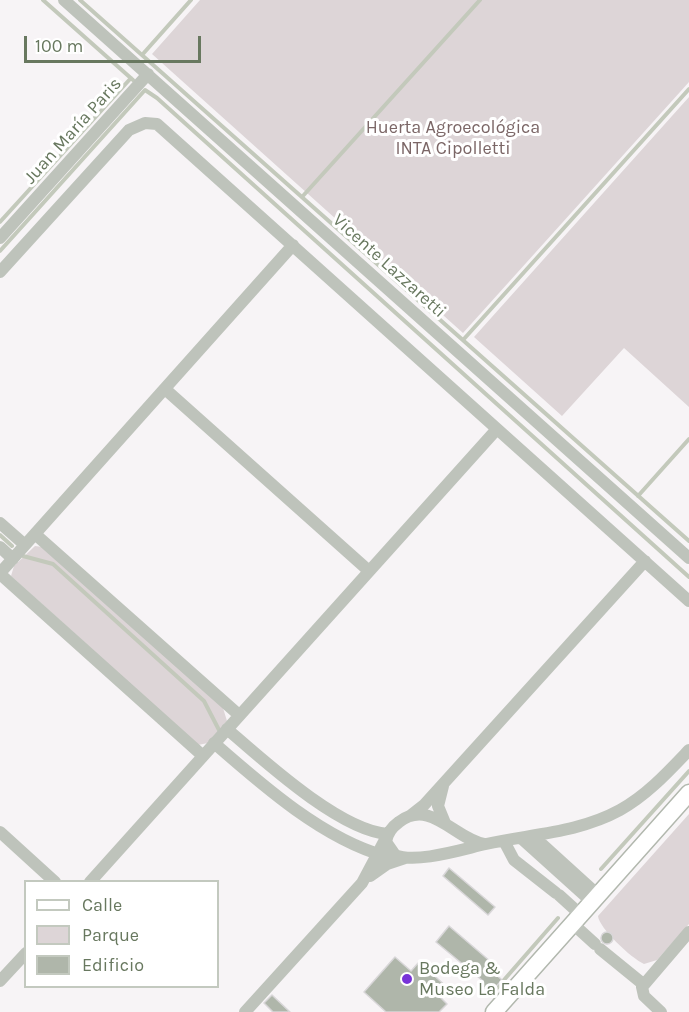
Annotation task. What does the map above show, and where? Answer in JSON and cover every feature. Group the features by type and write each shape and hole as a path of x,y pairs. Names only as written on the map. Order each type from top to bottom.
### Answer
{"main road":[{"path":"494,1012 689,793"}],"street":[{"name":"Vicente Lazzaretti","path":"64,0 689,558"},
{"name":"Juan María Paris","path":"0,238 148,75"},
{"path":"0,272 124,135 134,126 146,123 157,124 689,601"},
{"path":"203,756 0,574 293,245"},
{"path":"165,389 369,571"},
{"path":"92,880 497,429"},
{"path":"0,523 25,545"},
{"path":"35,534 239,715"},
{"path":"0,547 13,559"},
{"path":"358,887 388,834 396,825 424,805 645,561"},
{"path":"227,729 269,765 318,801 360,827 388,834"},
{"path":"214,743 302,812 346,840 378,854 404,857 460,851 484,844 572,828 619,810 654,786 689,750"},
{"path":"447,780 438,802 441,815 447,824"},
{"path":"407,818 430,816 447,824 467,840 484,844"},
{"path":"0,832 53,880"},
{"path":"388,834 387,846 404,857"},
{"path":"527,837 595,898"},
{"path":"504,841 514,860 558,894 598,946 643,984"},
{"path":"245,1012 358,887 387,864 404,857"},
{"path":"661,1012 642,994 643,984 689,932"},
{"path":"0,981 24,955"}],"green space":[{"name":"Huerta Agroecológica INTA Cipolletti","path":"200,0 689,0 689,82 463,333 152,54"},
{"path":"689,97 689,407 624,348 562,416 474,337"},
{"path":"35,546 43,547 223,708 227,721 208,743 198,745 11,576 14,566"},
{"path":"689,814 689,924 657,960 644,964 616,942 604,928 598,916"}],"building":[{"path":"449,868 495,907 488,915 443,876"},
{"path":"449,926 491,962 487,966 502,980 490,993 480,984 483,981 436,942"},
{"path":"609,932 613,938 609,944 605,944 601,936"},
{"name":"Bodega & Museo La Falda","path":"395,957 411,971 419,962 448,988 440,997 447,1004 439,1012 386,1012 364,992"},
{"path":"272,995 290,1012 273,1012 264,1003"}],"waterway":[{"path":"43,0 133,80"},
{"path":"80,0 689,541"},
{"path":"142,55 191,0"},
{"path":"302,197 480,0"},
{"path":"0,222 131,78"},
{"path":"463,340 689,89"},
{"path":"0,251 145,90 157,98 689,577"},
{"path":"638,496 689,439"},
{"path":"0,535 12,546"},
{"path":"23,556 53,564 204,701 219,730"},
{"path":"601,869 689,771"},
{"path":"490,996 558,918"}],"place":[{"name":"Bodega & Museo La Falda","path":"407,979"}]}
